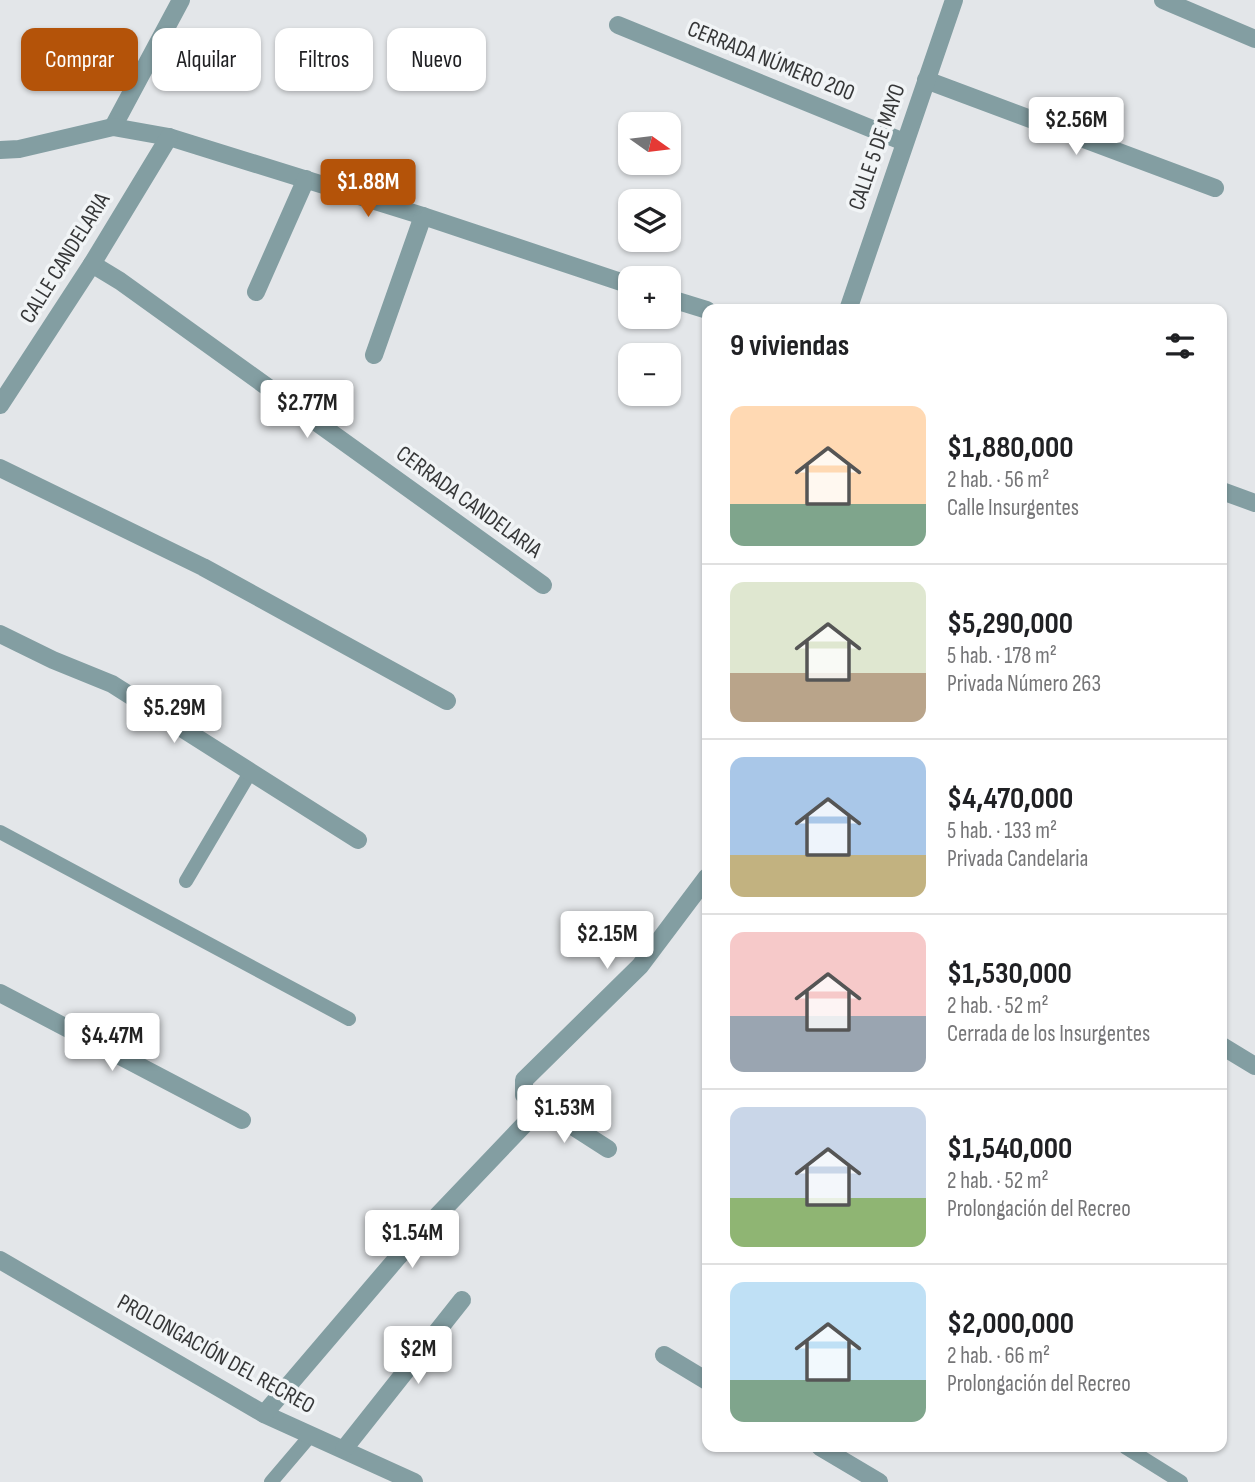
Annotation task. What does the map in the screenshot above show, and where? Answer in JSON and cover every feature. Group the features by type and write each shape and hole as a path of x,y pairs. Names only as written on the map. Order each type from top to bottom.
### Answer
{"street":[{"path":"113,127 181,0"},
{"name":"CALLE 5 DE MAYO","path":"850,304 954,0"},
{"path":"1163,0 1255,39"},
{"name":"CERRADA NÚMERO 200","path":"618,25 904,142"},
{"path":"926,80 1214,188"},
{"path":"0,150 19,149 113,127 169,137 306,178 618,281"},
{"name":"CALLE CANDELARIA","path":"0,405 92,264 169,137"},
{"path":"256,292 306,178"},
{"path":"374,355 423,216"},
{"name":"CERRADA CANDELARIA","path":"92,264 120,281 543,585"},
{"path":"681,302 702,308"},
{"path":"0,468 203,567 447,701"},
{"path":"1227,493 1255,503"},
{"path":"0,634 53,660 112,684 358,840"},
{"path":"608,1149 540,1108 524,1095 524,1080 640,966 702,884"},
{"path":"0,993 242,1120"},
{"path":"1227,1049 1255,1066"},
{"path":"264,1414 398,1257 540,1108"},
{"name":"PROLONGACIÓN DEL RECREO","path":"1,1263 264,1414 414,1482"},
{"path":"344,1449 463,1300"},
{"path":"664,1355 702,1378"},
{"path":"828,1452 878,1482"}],"lane":[{"path":"186,881 251,771"},
{"path":"0,832 349,1019"},
{"path":"271,1482 312,1435"},
{"path":"1133,1452 1181,1482"}]}
